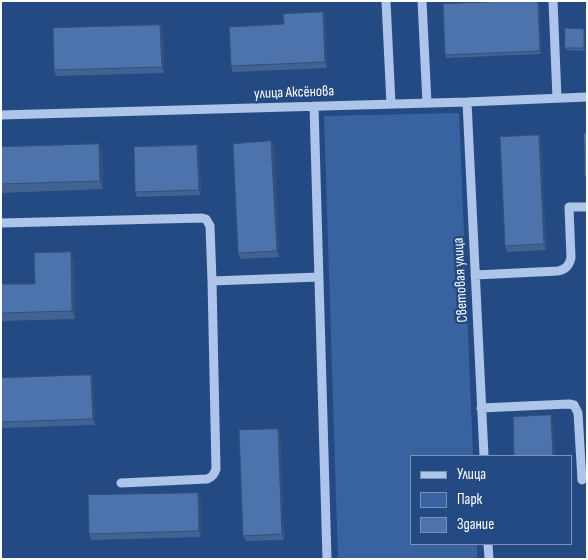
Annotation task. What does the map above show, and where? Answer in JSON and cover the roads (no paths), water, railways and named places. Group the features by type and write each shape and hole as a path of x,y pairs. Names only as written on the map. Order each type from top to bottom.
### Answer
{"street":[{"path":"386,1 391,104"},
{"path":"422,1 427,103"},
{"path":"553,1 557,98"},
{"name":"улица Аксёнова","path":"1,115 587,97"},
{"name":"Световая улица","path":"467,102 484,455"},
{"path":"314,106 327,559"},
{"path":"475,275 558,271 564,269 569,265 571,258 570,207 587,206"},
{"path":"1,223 202,218 206,219 210,226 215,474 212,478 207,479 121,483"},
{"path":"212,281 319,277"},
{"path":"481,408 574,405 578,413 582,480"},
{"path":"488,545 489,559"}]}
